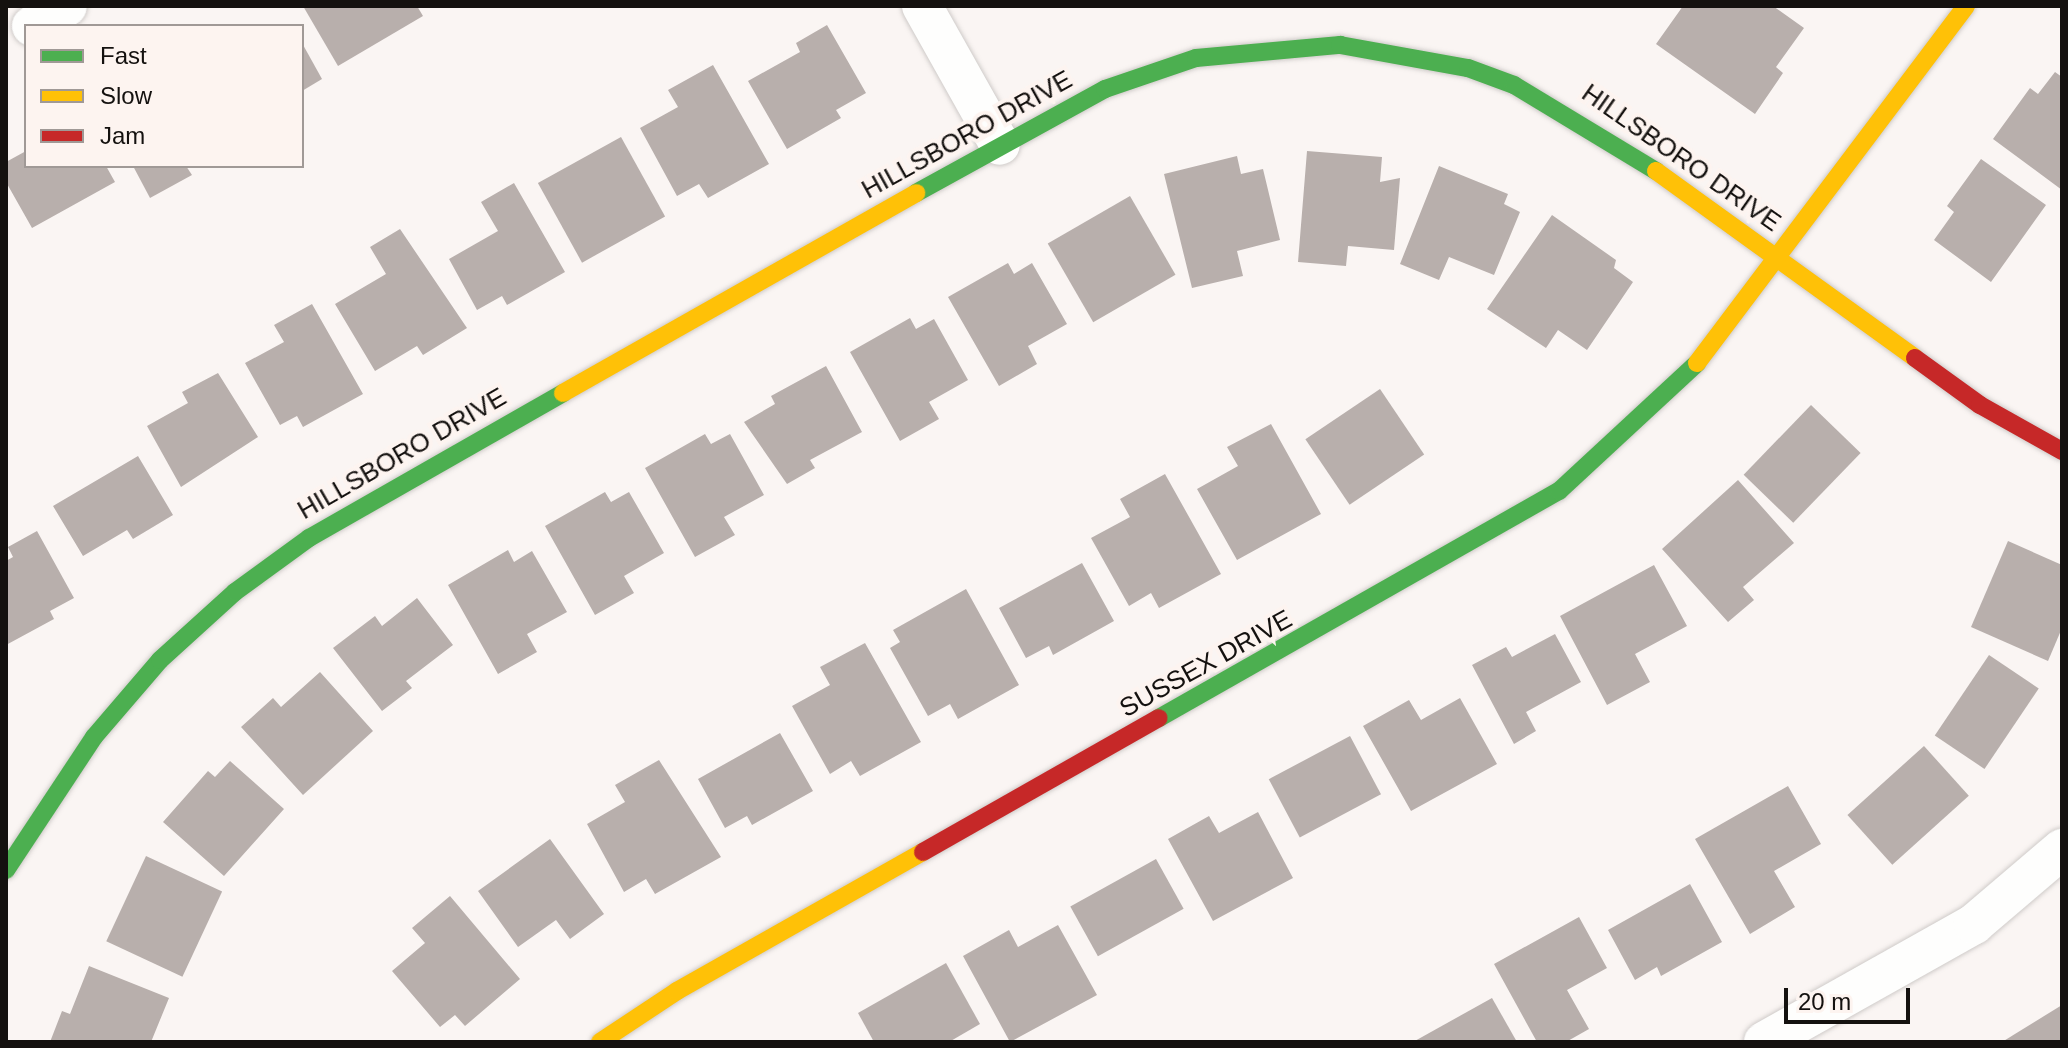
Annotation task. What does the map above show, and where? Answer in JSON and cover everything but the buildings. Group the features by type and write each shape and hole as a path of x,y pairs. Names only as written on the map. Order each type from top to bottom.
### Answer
{"street":[{"path":"36,24 67,6"},
{"path":"922,6 1000,145"},
{"name":"SUSSEX DRIVE","path":"600,1042 677,991 1559,491 1667,397 1966,6"},
{"path":"6,41 24,30"},
{"name":"HILLSBORO DRIVE","path":"6,870 94,737 160,660 235,592 375,497 1000,145 1105,89 1196,58 1292,45 1389,50 1468,68 1558,105 1776,256 1980,405 2062,451"},
{"path":"1764,1042 1974,924 2062,849"}],"traffic: fast":[{"path":"916,193 1105,89 1196,58 1340,45 1468,68 1514,85 1656,171"},
{"path":"1159,718 1559,491 1697,363"},
{"path":"6,870 94,737 160,660 235,592 309,538 563,393"}],"traffic: slow":[{"path":"1697,363 1966,6"},
{"path":"1656,171 1915,358"},
{"path":"563,393 916,193"},
{"path":"600,1042 677,991 923,852"}],"traffic: jam":[{"path":"1915,358 1980,405 2062,451"},
{"path":"923,852 1159,718"}]}
